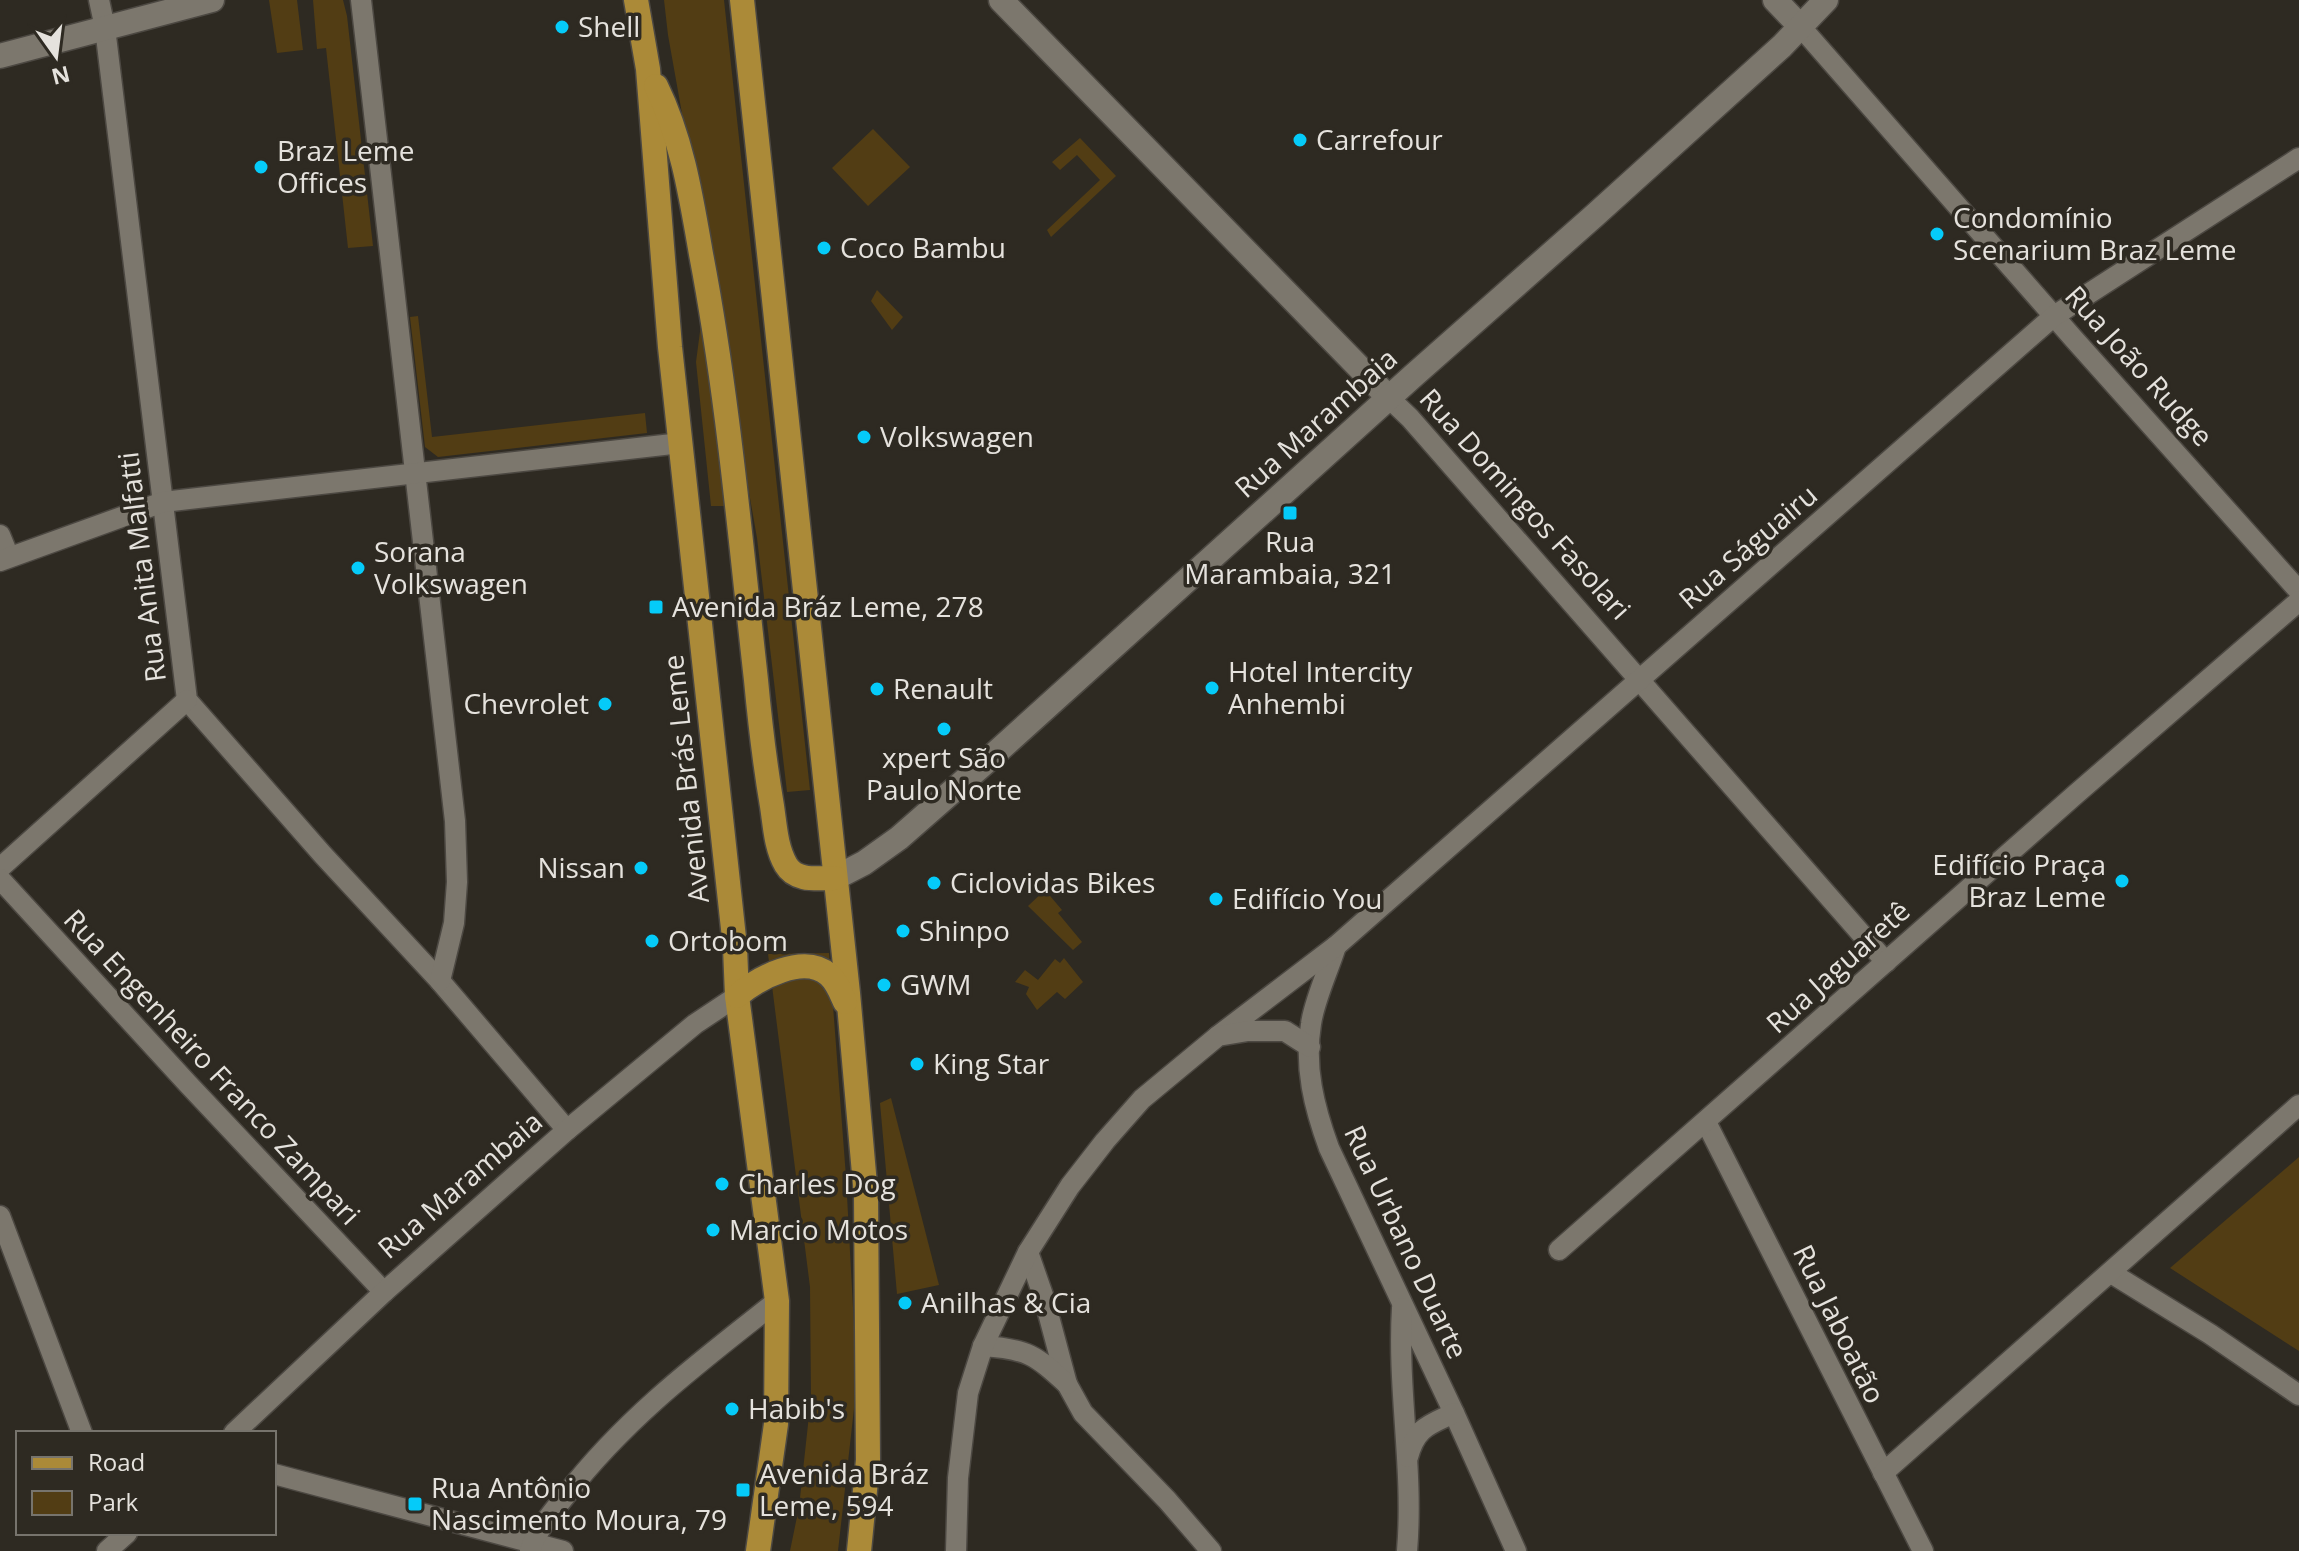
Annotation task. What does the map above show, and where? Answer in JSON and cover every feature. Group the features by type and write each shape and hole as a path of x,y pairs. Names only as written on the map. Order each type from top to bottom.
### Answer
{"main road":[{"name":"Avenida Brás Leme","path":"636,0 648,69 669,331 735,947 737,996 777,1301 776,1424 758,1551"},
{"path":"742,0 851,1024 866,1196 868,1460 859,1551"},
{"path":"648,69 677,136 712,313 763,752 779,850 787,867 795,875 835,878"},
{"path":"737,996 763,977 799,967 812,967 829,975 835,982 851,1024"}],"street":[{"name":"Rua Anita Malfatti","path":"99,0 105,28 187,700 323,855 440,981 567,1130"},
{"path":"0,56 212,0"},
{"path":"361,0 455,821 457,882 454,923 440,981"},
{"name":"Rua Domingos Fasolari","path":"1001,0 1410,418 1886,962"},
{"name":"Rua João Rudge","path":"1775,0 2299,591"},
{"name":"Rua Marambaia","path":"835,878 864,863 899,838 1712,110 1782,46 1826,0"},
{"name":"Rua Ságuairu","path":"956,1551 964,1418 968,1393 983,1346 1028,1252 1070,1186 1142,1099 1218,1036 1336,946 2054,316 2299,158"},
{"path":"0,535 4,559 163,502 681,443"},
{"name":"Rua Jaguaretê","path":"1559,1250 2299,601"},
{"path":"0,868 187,700"},
{"name":"Rua Engenheiro Franco Zampari","path":"0,879 384,1292"},
{"name":"Rua Urbano Duarte","path":"1336,946 1311,1023 1309,1075 1317,1115 1329,1148 1516,1551"},
{"name":"Rua Marambaia","path":"236,1431 384,1292 567,1130 695,1024 737,996"},
{"path":"1218,1036 1248,1031 1285,1031 1310,1047"},
{"path":"1883,1473 2299,1105"},
{"name":"Rua Jaboatão","path":"1706,1122 1923,1551"},
{"path":"0,1216 81,1431"},
{"path":"1028,1252 1067,1384 1083,1413 1167,1500 1211,1551"},
{"path":"2111,1273 2210,1334 2299,1395"},
{"path":"531,1546 553,1512 606,1446 665,1390 777,1301"},
{"path":"1403,1305 1400,1345 1404,1436 1408,1457 1410,1519 1407,1551"},
{"path":"983,1346 1015,1348 1040,1359 1067,1384"},
{"path":"1408,1457 1419,1431 1454,1413"},
{"path":"276,1475 531,1546 563,1551"}],"green space":[{"path":"269,0 297,0 303,50 277,53"},
{"path":"313,0 343,0 347,16 373,246 348,248 326,48 317,49"},
{"path":"664,0 724,0 810,790 787,792 757,538 716,304 728,506 711,506 696,362 704,301 714,293"},
{"path":"873,129 910,167 868,206 832,168"},
{"path":"1080,138 1116,176 1051,237 1047,230 1100,180 1077,155 1060,170 1052,162"},
{"path":"877,290 903,317 892,330 871,301"},
{"path":"418,316 432,437 645,413 647,433 438,457 425,447 410,317"},
{"path":"1045,890 1062,910 1058,913 1082,942 1073,950 1028,906"},
{"path":"829,953 857,1382 838,1551 790,1551 799,1507 811,1397 810,1287 768,954"},
{"path":"1064,958 1083,982 1065,999 1057,992 1037,1010 1026,994 1029,987 1015,982 1025,970 1038,980 1055,959 1060,963"},
{"path":"891,1098 939,1285 897,1294 880,1103"},
{"path":"2299,1157 2299,1351 2170,1268"}],"place":[{"name":"Shell","path":"562,27"},
{"name":"Carrefour","path":"1300,140"},
{"name":"Braz Leme Offices","path":"261,167"},
{"name":"Condomínio Scenarium Braz Leme","path":"1937,234"},
{"name":"Coco Bambu","path":"824,248"},
{"name":"Volkswagen","path":"864,437"},
{"name":"Rua Marambaia, 321","path":"1290,513"},
{"name":"Sorana Volkswagen","path":"358,568"},
{"name":"Avenida Bráz Leme, 278","path":"656,607"},
{"name":"Hotel Intercity Anhembi","path":"1212,688"},
{"name":"Renault","path":"877,689"},
{"name":"Chevrolet","path":"605,704"},
{"name":"xpert São Paulo Norte","path":"944,729"},
{"name":"Nissan","path":"641,868"},
{"name":"Edifício Praça Braz Leme","path":"2122,881"},
{"name":"Ciclovidas Bikes","path":"934,883"},
{"name":"Edifício You","path":"1216,899"},
{"name":"Shinpo","path":"903,931"},
{"name":"Ortobom","path":"652,941"},
{"name":"GWM","path":"884,985"},
{"name":"King Star","path":"917,1064"},
{"name":"Charles Dog","path":"722,1184"},
{"name":"Marcio Motos","path":"713,1230"},
{"name":"Anilhas & Cia","path":"905,1303"},
{"name":"Habib's","path":"732,1409"},
{"name":"Avenida Bráz Leme, 594","path":"743,1490"},
{"name":"Rua Antônio Nascimento Moura, 79","path":"415,1504"}]}
